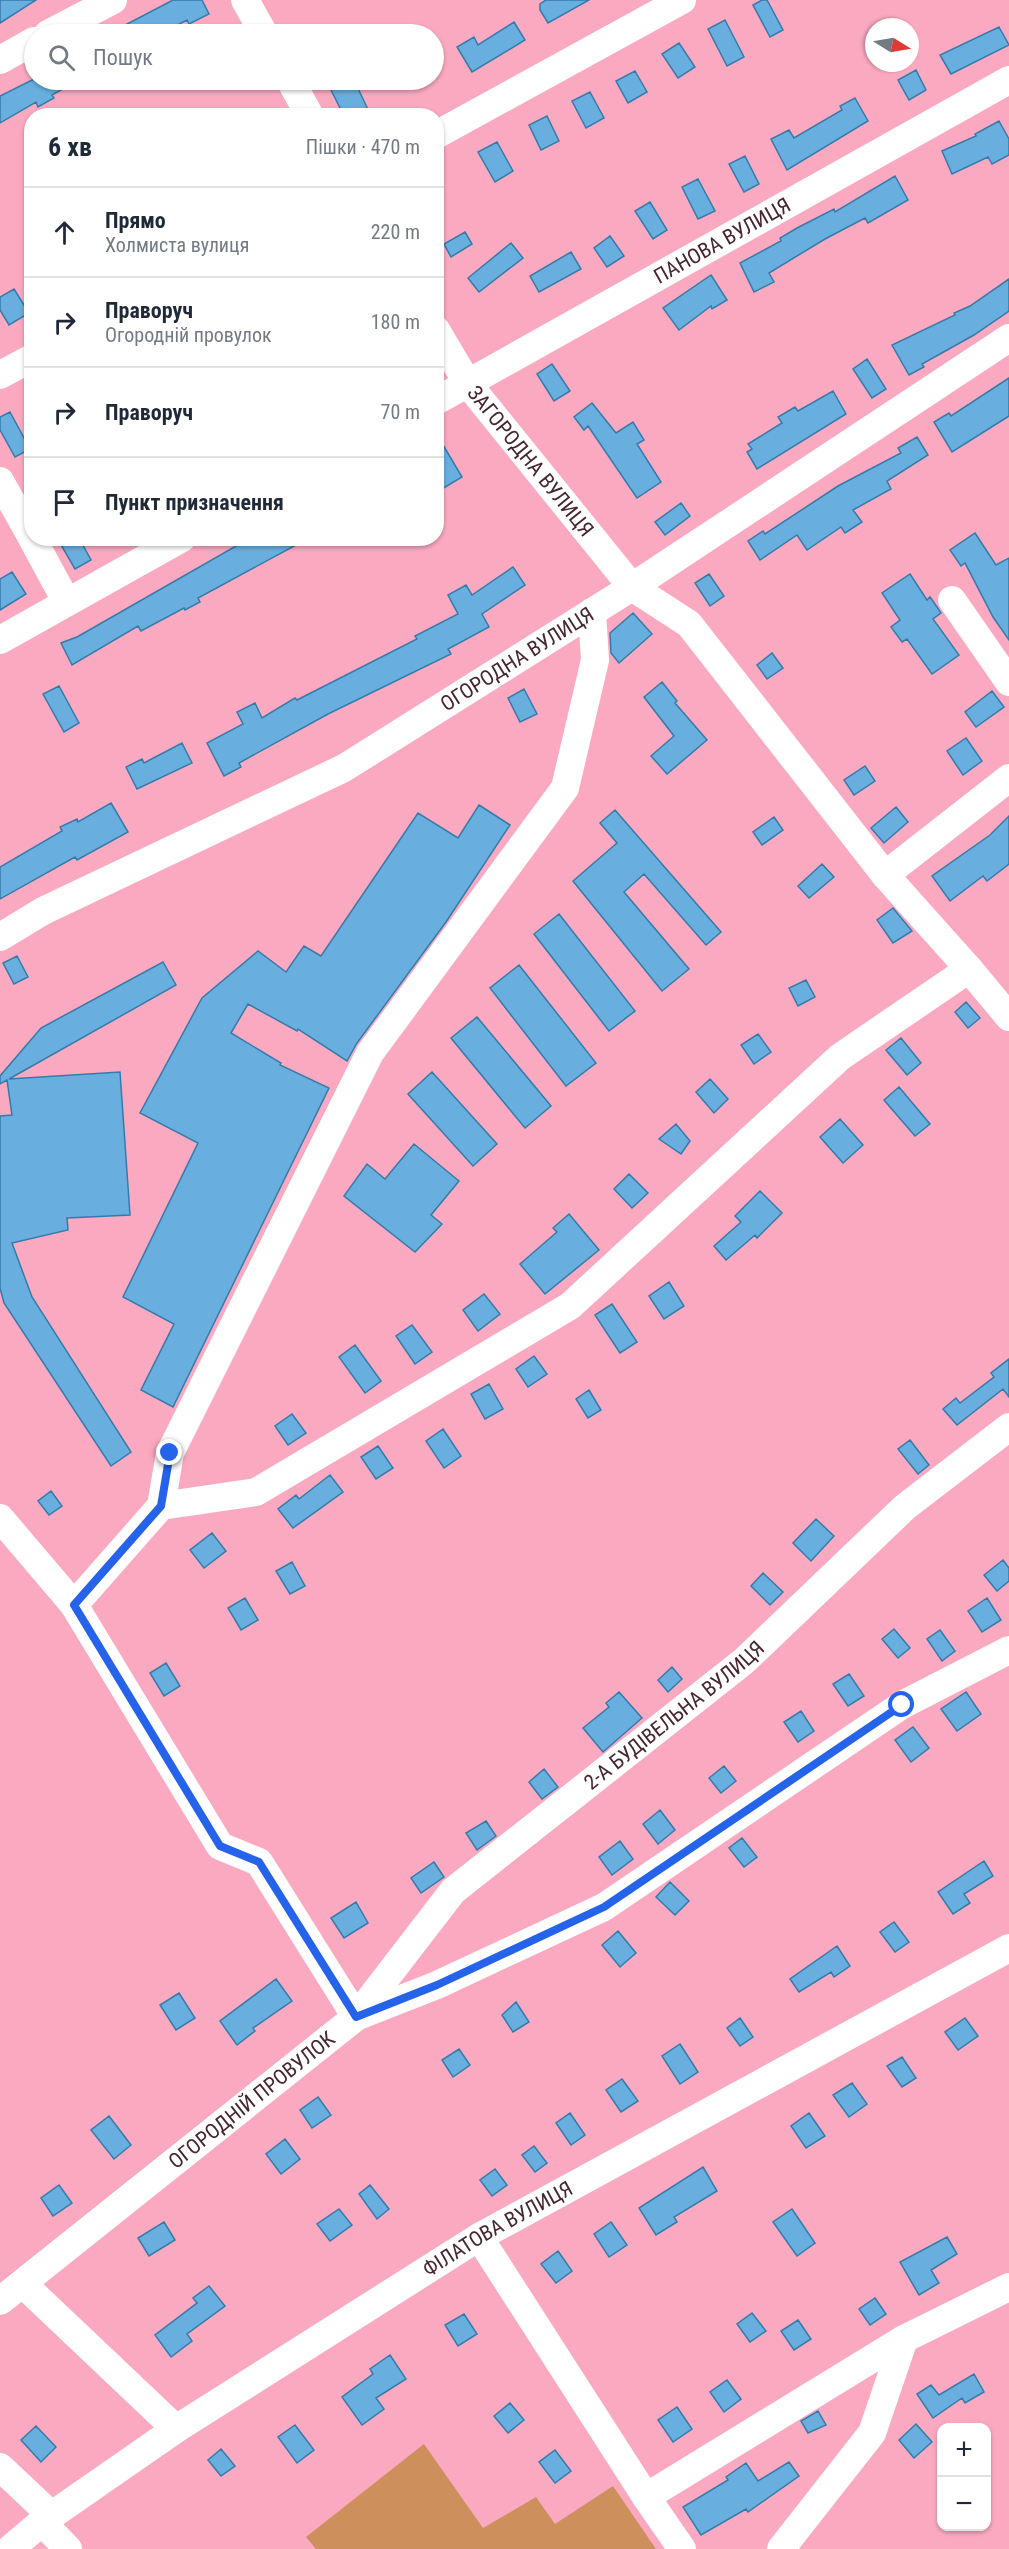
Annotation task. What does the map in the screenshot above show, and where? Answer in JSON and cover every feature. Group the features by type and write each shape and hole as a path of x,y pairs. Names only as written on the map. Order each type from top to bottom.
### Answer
{"street":[{"path":"67,24 113,0"},
{"path":"245,0 258,24"},
{"path":"444,131 682,0"},
{"path":"0,60 24,47"},
{"name":"ПАНОВА ВУЛИЦЯ","path":"444,397 1009,80"},
{"path":"296,90 306,108"},
{"name":"ОГОРОДНА ВУЛИЦЯ","path":"0,937 43,910 344,768 632,587 1009,338"},
{"name":"ЗАГОРОДНА ВУЛИЦЯ","path":"444,344 468,384 632,587 689,624 885,875 1009,1017"},
{"path":"0,375 24,362"},
{"path":"0,481 24,524"},
{"path":"36,546 66,601"},
{"path":"0,640 167,546"},
{"path":"952,600 1009,682"},
{"path":"74,1605 161,1506 170,1453 370,1053 565,788 595,660 592,612"},
{"path":"885,875 1009,778"},
{"path":"161,1506 256,1492 570,1306 840,1057 969,969"},
{"name":"2-А БУДІВЕЛЬНА ВУЛИЦЯ","path":"356,2017 453,1891 744,1661 905,1507 1009,1426"},
{"name":"ОГОРОДНІЙ ПРОВУЛОК","path":"0,1518 74,1605 220,1846 259,1862 356,2017 0,2301"},
{"path":"356,2017 437,1985 604,1907 902,1705 1009,1650"},
{"name":"ФІЛАТОВА ВУЛИЦЯ","path":"10,2549 47,2518 176,2429 479,2237 1009,1948"},
{"path":"479,2237 646,2497 682,2549"},
{"path":"23,2284 176,2429"},
{"path":"646,2497 904,2339 1009,2286"},
{"path":"781,2549 872,2433 904,2339"},
{"path":"0,2467 47,2518 68,2549"}],"shaded area":[{"path":"424,2444 483,2528 536,2497 555,2524 613,2486 656,2549 316,2549 306,2537"}],"building":[{"path":"0,0 36,0 0,23"},
{"path":"173,0 202,0 209,14 189,24 187,20 179,24 127,24"},
{"path":"546,0 589,0 548,23 540,10 540,4"},
{"path":"767,0 783,30 770,37 753,5"},
{"path":"725,20 744,57 727,66 708,29"},
{"path":"514,22 525,40 472,72 457,47 474,37 478,45"},
{"path":"999,27 1009,45 951,74 940,55"},
{"path":"679,43 695,67 678,78 662,54"},
{"path":"635,71 647,92 628,103 616,81"},
{"path":"917,72 926,90 909,100 898,80"},
{"path":"24,84 24,90 61,90 52,95 54,98 38,107 36,102 0,123 0,96"},
{"path":"331,90 359,90 367,108 340,108"},
{"path":"590,92 604,118 586,128 572,101"},
{"path":"855,98 868,121 787,170 771,139 789,130 794,138 842,110 840,106"},
{"path":"547,116 559,141 541,150 529,125"},
{"path":"999,121 1009,139 1009,155 992,164 988,157 952,174 942,151 976,136 975,134"},
{"path":"497,142 513,171 495,182 478,152"},
{"path":"745,156 759,184 744,192 729,164"},
{"path":"895,176 908,200 868,223 865,218 825,239 769,273 774,282 754,292 740,263 781,241 780,238 797,228 834,209 835,212"},
{"path":"698,179 715,211 698,219 682,187"},
{"path":"650,202 667,230 653,239 635,211"},
{"path":"465,232 472,244 451,257 444,244"},
{"path":"610,236 624,256 607,267 594,248"},
{"path":"511,243 523,258 479,292 468,278"},
{"path":"571,252 581,269 539,292 530,276"},
{"path":"711,275 727,300 712,309 711,306 679,330 663,308"},
{"path":"1009,279 1009,311 974,335 922,364 924,367 909,375 892,345 955,315 954,313 970,306"},
{"path":"14,289 24,305 24,316 9,325 0,310 0,297"},
{"path":"867,359 886,389 872,398 853,369"},
{"path":"552,364 570,391 554,401 537,374"},
{"path":"1009,378 1009,416 952,452 934,422 949,413 951,416"},
{"path":"833,391 846,414 757,469 747,452 752,449 748,444 782,423 778,417 795,407 798,411"},
{"path":"592,403 616,433 633,422 644,440 637,444 661,482 637,498 588,426 584,430 574,417"},
{"path":"10,412 24,438 24,452 15,457 0,430 0,417"},
{"path":"917,437 928,455 887,481 891,489 853,510 862,522 845,533 841,527 807,550 797,535 760,560 748,541 763,531 765,534 838,486 901,453 898,448"},
{"path":"444,447 462,477 444,488"},
{"path":"681,503 690,516 665,535 655,522"},
{"path":"975,533 996,565 1009,558 1009,640 993,617 965,563 961,566 950,550"},
{"path":"62,546 83,546 91,560 75,569"},
{"path":"236,546 294,546 198,598 200,602 141,631 138,626 72,665 61,643 77,637"},
{"path":"513,567 525,585 482,614 489,627 448,649 451,654 328,714 239,763 241,767 224,776 207,743 243,724 237,712 255,703 262,718 295,698 297,700 417,639 415,636 458,614 448,595 466,585 472,595"},
{"path":"12,572 26,594 0,610 0,579"},
{"path":"709,574 724,596 710,606 695,583"},
{"path":"910,574 927,600 930,597 941,613 933,619 959,655 932,674 907,639 902,642 891,627 900,620 882,593"},
{"path":"633,613 652,634 619,663 611,653 610,633"},
{"path":"772,653 783,668 767,679 757,665"},
{"path":"662,682 677,701 675,703 707,740 667,774 651,756 674,736 644,697"},
{"path":"59,686 79,723 64,732 43,694"},
{"path":"524,689 537,714 520,722 508,698"},
{"path":"992,691 1004,707 976,727 965,712"},
{"path":"966,738 982,761 963,775 947,751"},
{"path":"182,743 192,763 137,789 126,767 142,759 144,763"},
{"path":"865,766 875,781 854,795 844,780"},
{"path":"111,803 128,832 77,860 75,857 0,899 0,867 62,831 60,827 77,819 78,822"},
{"path":"479,805 510,825 446,922 357,1043 347,1061 298,1029 297,1031 248,1004 231,1033 281,1063 280,1065 329,1088 173,1407 141,1390 174,1324 123,1297 198,1143 140,1113 202,998 258,951 286,972 304,946 321,956 418,813 458,838"},
{"path":"896,807 908,822 884,843 871,828"},
{"path":"615,810 721,932 706,945 644,874 624,892 689,969 662,991 573,881 617,843 600,823"},
{"path":"1009,816 1009,864 987,881 983,876 950,901 932,876 990,835"},
{"path":"774,817 783,830 762,845 753,832"},
{"path":"822,864 834,877 809,898 798,886"},
{"path":"893,908 912,931 893,943 877,920"},
{"path":"559,914 635,1011 609,1031 534,934"},
{"path":"17,956 28,977 14,984 3,963"},
{"path":"163,962 176,985 9,1079 120,1072 130,1215 67,1218 68,1230 12,1243 32,1297 131,1452 111,1466 4,1303 0,1288 0,1116 12,1115 7,1080 0,1084 0,1076 41,1028"},
{"path":"519,965 596,1063 566,1086 490,988"},
{"path":"806,980 815,997 798,1006 789,988"},
{"path":"966,1002 980,1018 968,1028 955,1012"},
{"path":"477,1017 551,1106 525,1128 451,1038"},
{"path":"758,1034 771,1052 754,1064 741,1045"},
{"path":"901,1038 921,1063 907,1075 886,1050"},
{"path":"432,1072 497,1144 473,1166 408,1094"},
{"path":"710,1079 728,1099 714,1113 696,1092"},
{"path":"899,1087 930,1124 915,1136 884,1100"},
{"path":"840,1119 863,1145 843,1163 820,1137"},
{"path":"676,1124 690,1141 681,1154 659,1139"},
{"path":"414,1144 459,1181 431,1215 442,1224 415,1252 344,1196 367,1164 385,1179"},
{"path":"629,1174 648,1193 632,1208 614,1189"},
{"path":"760,1191 782,1213 757,1238 755,1235 726,1260 714,1246 741,1222 735,1216"},
{"path":"569,1214 599,1250 545,1294 520,1264 557,1232 553,1228"},
{"path":"669,1282 684,1306 664,1319 649,1296"},
{"path":"484,1294 500,1314 478,1331 463,1310"},
{"path":"612,1304 637,1342 620,1353 595,1315"},
{"path":"412,1325 432,1352 415,1364 396,1336"},
{"path":"355,1345 381,1381 365,1393 339,1357"},
{"path":"534,1356 547,1374 528,1387 516,1369"},
{"path":"1009,1359 1009,1397 1003,1389 957,1425 943,1409 956,1398 960,1403 994,1377 991,1373"},
{"path":"489,1384 503,1409 485,1419 471,1394"},
{"path":"589,1390 601,1410 588,1418 576,1399"},
{"path":"292,1414 306,1433 288,1445 275,1426"},
{"path":"443,1429 461,1456 444,1468 426,1441"},
{"path":"910,1440 929,1465 918,1474 898,1449"},
{"path":"378,1446 393,1468 376,1479 361,1457"},
{"path":"330,1475 343,1492 293,1528 278,1509 296,1495 299,1499"},
{"path":"51,1491 62,1506 49,1515 38,1501"},
{"path":"816,1519 834,1536 811,1561 793,1543"},
{"path":"212,1533 226,1551 204,1568 190,1550"},
{"path":"1003,1560 1009,1568 1009,1581 997,1591 984,1575"},
{"path":"292,1562 305,1586 290,1594 276,1571"},
{"path":"763,1573 783,1592 770,1605 751,1586"},
{"path":"245,1598 258,1620 241,1630 228,1608"},
{"path":"987,1598 1001,1620 982,1632 968,1611"},
{"path":"894,1629 910,1648 898,1658 882,1639"},
{"path":"940,1630 955,1651 942,1661 927,1639"},
{"path":"166,1663 180,1686 164,1696 150,1673"},
{"path":"672,1667 682,1679 668,1692 658,1680"},
{"path":"849,1674 864,1696 848,1706 833,1684"},
{"path":"619,1692 642,1718 603,1752 583,1728 609,1707 606,1703"},
{"path":"966,1692 981,1714 957,1731 941,1709"},
{"path":"801,1711 814,1731 798,1742 784,1722"},
{"path":"913,1727 929,1748 911,1762 895,1740"},
{"path":"724,1766 736,1781 721,1793 709,1778"},
{"path":"544,1769 558,1787 542,1799 529,1782"},
{"path":"660,1810 675,1830 658,1844 643,1824"},
{"path":"486,1821 496,1836 477,1850 466,1833"},
{"path":"742,1838 757,1857 744,1867 729,1848"},
{"path":"620,1841 633,1859 612,1875 599,1857"},
{"path":"984,1861 993,1876 964,1894 970,1903 953,1914 938,1892"},
{"path":"434,1862 444,1877 421,1893 411,1878"},
{"path":"670,1882 689,1901 675,1915 656,1897"},
{"path":"356,1902 368,1923 344,1938 331,1918"},
{"path":"894,1922 909,1942 895,1952 880,1932"},
{"path":"618,1931 636,1953 620,1967 602,1945"},
{"path":"837,1946 850,1966 834,1977 831,1972 799,1992 790,1979"},
{"path":"276,1979 292,2001 253,2028 255,2031 237,2045 220,2021"},
{"path":"179,1993 195,2018 176,2030 160,2005"},
{"path":"516,2002 529,2022 513,2032 502,2015"},
{"path":"740,2018 753,2037 740,2046 727,2028"},
{"path":"965,2018 978,2036 958,2050 945,2032"},
{"path":"680,2044 698,2072 680,2084 662,2056"},
{"path":"459,2049 470,2065 453,2077 442,2060"},
{"path":"902,2057 916,2078 902,2087 887,2066"},
{"path":"622,2079 638,2101 621,2112 606,2090"},
{"path":"852,2083 867,2104 849,2117 833,2095"},
{"path":"318,2097 331,2115 312,2128 300,2110"},
{"path":"570,2113 585,2135 571,2145 556,2123"},
{"path":"809,2113 825,2136 806,2148 791,2126"},
{"path":"109,2116 131,2145 114,2159 91,2130"},
{"path":"285,2139 300,2159 281,2174 266,2154"},
{"path":"534,2146 547,2163 535,2172 522,2155"},
{"path":"703,2167 717,2191 674,2217 677,2222 656,2235 639,2208"},
{"path":"495,2169 507,2185 492,2196 480,2180"},
{"path":"59,2185 72,2203 53,2216 41,2198"},
{"path":"370,2185 389,2209 377,2219 359,2194"},
{"path":"339,2209 352,2225 330,2241 317,2224"},
{"path":"792,2209 815,2243 797,2256 773,2222"},
{"path":"164,2222 175,2240 149,2256 138,2238"},
{"path":"611,2222 627,2245 609,2257 594,2234"},
{"path":"947,2237 957,2254 931,2270 939,2283 919,2295 900,2262"},
{"path":"558,2251 572,2271 556,2283 541,2264"},
{"path":"209,2286 225,2306 187,2334 192,2341 171,2357 155,2335 197,2303 193,2298"},
{"path":"875,2298 886,2314 870,2325 859,2309"},
{"path":"752,2313 766,2331 750,2342 737,2324"},
{"path":"464,2314 477,2334 458,2346 445,2325"},
{"path":"798,2320 811,2339 794,2350 781,2331"},
{"path":"390,2355 406,2379 376,2398 384,2409 362,2425 342,2397 373,2374 370,2369"},
{"path":"974,2374 984,2392 965,2403 962,2398 933,2418 917,2394 931,2385 939,2395"},
{"path":"727,2380 741,2399 724,2412 710,2392"},
{"path":"510,2403 524,2420 508,2433 494,2416"},
{"path":"677,2407 692,2429 673,2442 658,2420"},
{"path":"818,2411 826,2425 808,2433 801,2421"},
{"path":"916,2424 932,2442 914,2458 899,2440"},
{"path":"295,2425 314,2450 297,2463 278,2437"},
{"path":"36,2426 56,2447 41,2462 21,2440"},
{"path":"221,2449 235,2466 221,2476 208,2460"},
{"path":"555,2450 571,2471 555,2483 539,2462"},
{"path":"789,2462 799,2476 748,2512 746,2509 701,2535 683,2507 728,2480 726,2477 746,2463 758,2481"}],"route":[{"path":"170,1453 161,1506 74,1605 220,1846 259,1862 356,2017 437,1985 604,1907 902,1705"}]}
